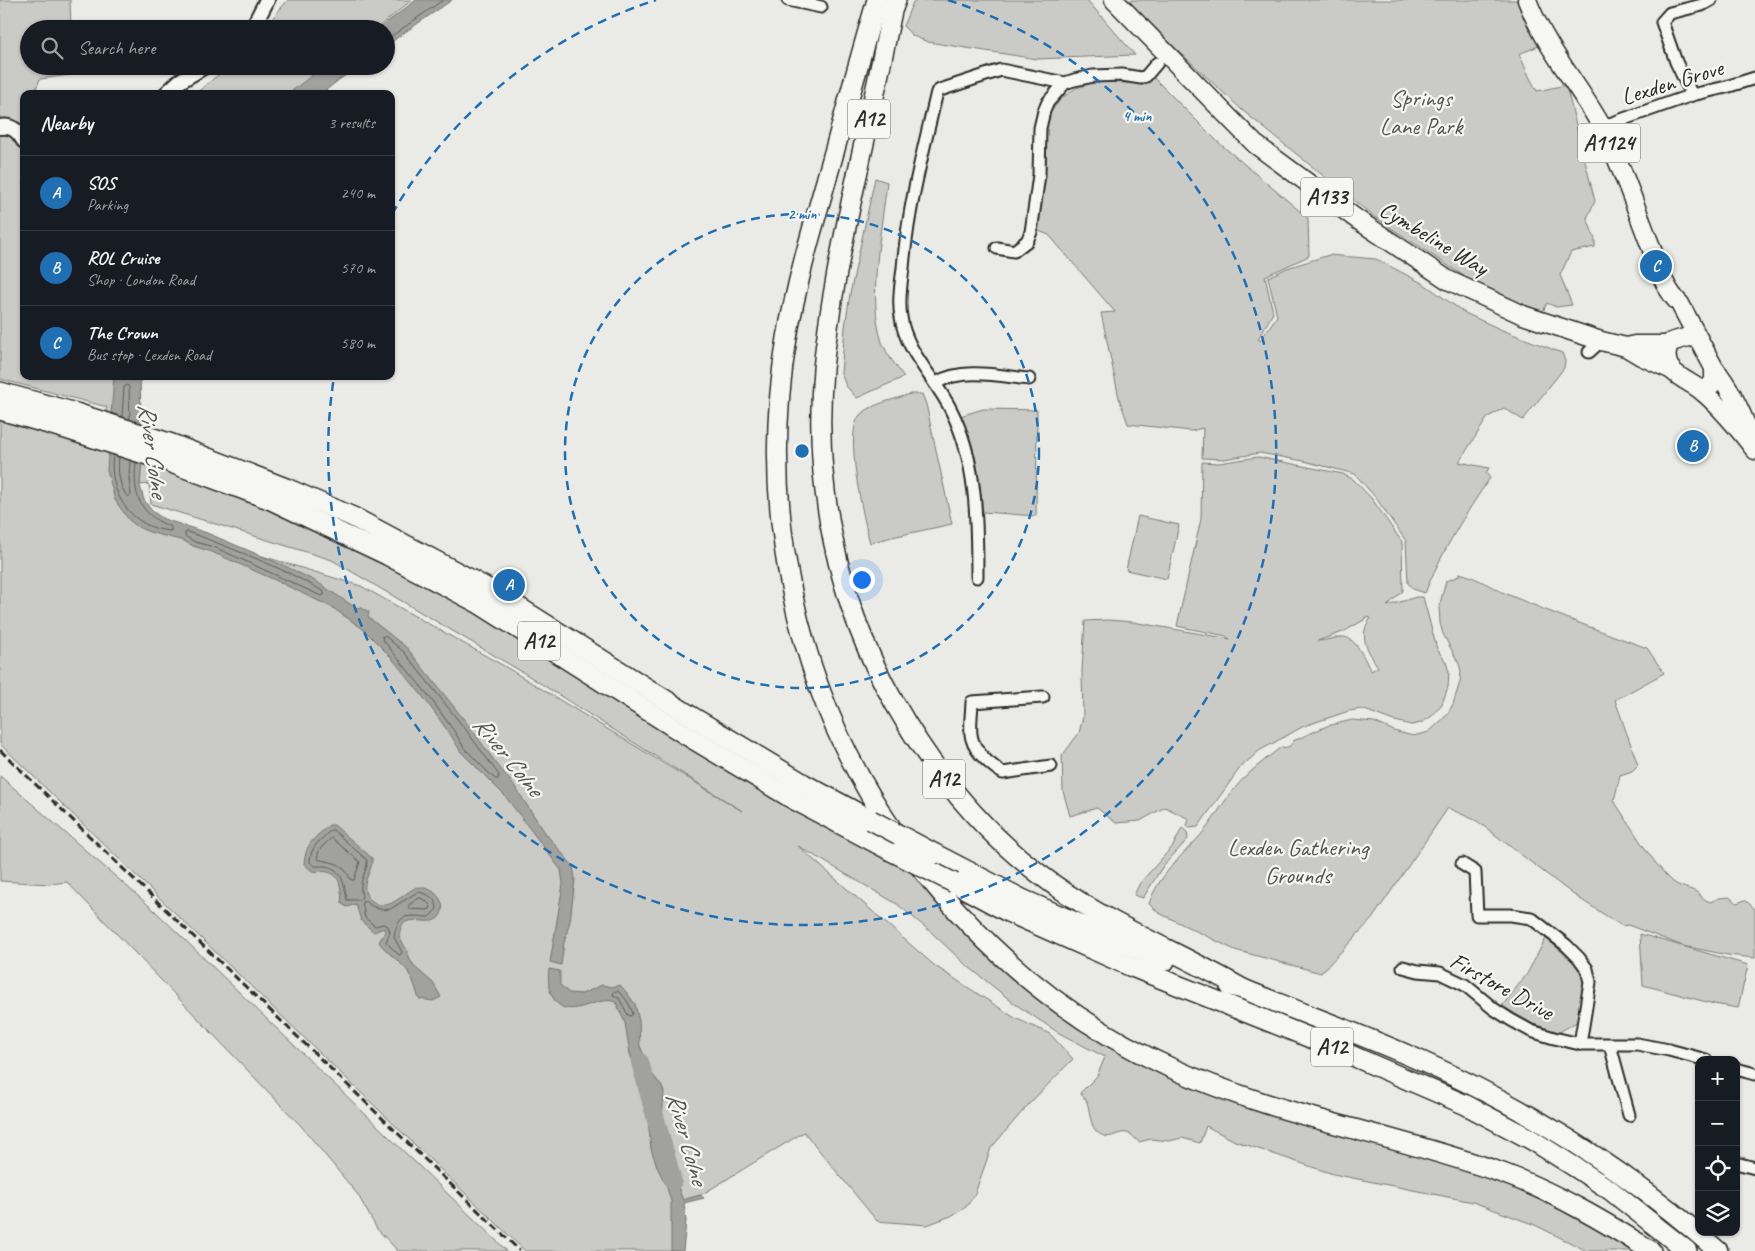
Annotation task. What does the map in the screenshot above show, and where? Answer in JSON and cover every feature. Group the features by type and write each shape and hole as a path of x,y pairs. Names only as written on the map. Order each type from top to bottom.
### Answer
{"highway":[{"name":"A12","path":"877,0 798,285 781,381 777,450 782,527 788,573 797,616 823,699 853,766 874,804 900,842 950,904 994,950 1050,996 1111,1036 1168,1066 1229,1091 1431,1150 1506,1175 1589,1214 1651,1251"},
{"name":"A12","path":"896,0 892,11 842,246 823,370 821,433 826,504 839,568 852,610 884,686 921,746 958,795 1012,852 1060,889 1104,918 1243,989 1418,1060 1480,1089 1547,1125 1660,1202 1718,1251"},
{"name":"A12","path":"0,392 73,422 286,488 353,517 490,590 691,716 804,784 935,854 1022,899 1098,933 1212,981 1243,989"},
{"name":"A12","path":"0,410 73,422"},
{"name":"A12","path":"169,453 388,555 478,603 737,765 827,818 1015,915 1124,963 1318,1041 1466,1105 1532,1140 1586,1174 1642,1214 1687,1251"}],"main road":[{"name":"Cymbeline Way","path":"1114,0 1255,144 1358,220 1448,280 1595,347 1626,348 1635,345 1671,342 1688,337 1697,338"},
{"name":"A1124","path":"1527,0 1539,27 1601,126 1612,148 1658,267 1672,296 1677,326 1671,342"},
{"name":"A1124","path":"1672,296 1680,304 1697,338"},
{"path":"1697,338 1714,368 1723,378 1742,414 1755,449"},
{"path":"1671,342 1666,359 1672,370"},
{"name":"Cymbeline Way","path":"1626,348 1672,370 1703,392 1732,420 1755,449"},
{"path":"1703,392 1714,381 1714,368"}],"street":[{"path":"257,20 267,0"},
{"path":"788,0 821,7"},
{"path":"1692,95 1676,62 1662,22 1670,13 1702,5 1711,0"},
{"path":"977,577 977,527 973,484 960,429 936,383 912,349 900,317 900,297 909,216 937,92 1001,70 1066,83 1093,76 1122,75 1141,78 1146,76 1157,63"},
{"path":"170,90 190,75"},
{"name":"Lexden Grove","path":"1601,126 1692,95 1755,78"},
{"path":"997,248 1014,251 1027,241 1031,232 1037,194 1041,120 1048,102 1066,83"},
{"path":"0,127 13,128 20,136"},
{"path":"936,383 950,376 968,374 1029,379"},
{"path":"1043,697 972,702 972,741 976,750 997,770 1003,773 1051,766"},
{"path":"1462,864 1475,872 1477,915 1510,915 1531,918 1566,945 1579,958 1586,969 1590,982 1580,1044"},
{"name":"Firstore Drive","path":"1403,967 1418,972 1440,973 1465,985 1494,1009 1531,1030 1554,1038 1580,1044 1637,1044 1695,1057"},
{"path":"1610,1045 1630,1115"},
{"path":"1740,1070 1755,1074"},
{"path":"1740,1164 1755,1168"}],"green space":[{"path":"0,0 70,0 71,20 20,20 20,75 70,75 40,79 36,90 20,90 20,133 17,140 20,146 20,380 126,380 127,515 361,586 504,666 742,811 524,673 332,560 151,504 149,484 140,485 141,460 334,536 502,623 922,876 1115,1043 1517,1183 1648,1251 1587,1251 1535,1225 1473,1202 1333,1174 1235,1141 1206,1126 1200,1143 1182,1138 1169,1141 1151,1139 1139,1142 1127,1133 1110,1137 1099,1134 1091,1122 1087,1102 1080,1093 1097,1076 1105,1057 1059,1033 1015,1004 965,964 897,904 798,846 935,966 1015,1018 1050,1034 1073,1059 1028,1105 991,1148 974,1196 966,1207 951,1216 927,1225 877,1221 804,1132 701,1195 683,1200 677,1251 525,1251 0,744 0,421 95,446 107,407 0,379"},
{"path":"288,0 412,0 387,20 271,20"},
{"path":"917,0 1087,0 1135,55 1037,59 928,42 913,36 903,26 913,2"},
{"name":"Springs Lane Park","path":"1124,0 1521,0 1541,45 1519,54 1537,91 1566,85 1595,201 1587,218 1595,239 1595,247 1571,252 1560,275 1572,305 1556,307 1547,303 1542,314 1491,294 1373,216 1242,110"},
{"path":"218,75 318,75 300,90 200,90"},
{"path":"1153,77 1218,142 1308,218 1309,256 1265,276 1273,313 1258,339 1260,341 1277,316 1268,277 1287,268 1329,255 1376,259 1424,284 1465,313 1502,330 1562,353 1565,361 1564,368 1523,420 1504,408 1488,417 1459,462 1489,468 1486,473 1490,478 1454,534 1438,563 1425,593 1413,589 1408,583 1406,541 1376,498 1355,474 1304,461 1260,453 1224,459 1202,458 1203,428 1191,431 1128,424 1119,398 1101,313 1115,312 1049,235 1036,230 1044,135 1048,115 1062,98 1076,88 1093,83 1107,82 1146,84"},
{"path":"875,178 887,182 877,262 876,304 878,324 884,347 904,377 857,398 846,386 841,373 850,294"},
{"path":"910,394 922,394 926,404 952,524 870,543 856,477 854,457 855,424 860,415 865,411 884,402"},
{"path":"983,409 1037,410 1036,516 983,512 974,451 960,416"},
{"name":"Lexden Gathering Grounds","path":"1258,457 1343,474 1354,480 1372,499 1402,542 1403,591 1387,606 1416,597 1423,597 1437,649 1446,662 1449,672 1448,687 1442,704 1432,716 1421,723 1411,725 1362,709 1349,711 1304,726 1259,751 1240,768 1198,827 1190,828 1187,826 1189,819 1165,807 1140,821 1116,823 1097,808 1070,816 1063,791 1062,756 1079,733 1083,717 1082,671 1085,621 1133,622 1230,639 1226,636 1177,626 1201,519 1202,462 1219,463","holes":["1365,617 1371,618 1364,637 1365,643 1378,667 1371,671 1356,644 1346,637 1317,641 1343,632 1364,620"]},
{"path":"1138,516 1179,525 1167,579 1126,570"},
{"name":"Lexden Gathering Grounds","path":"1459,573 1543,609 1647,648 1664,673 1615,700 1638,765 1632,771 1620,775 1614,801 1649,854 1672,881 1693,890 1710,902 1719,898 1729,897 1737,903 1745,900 1755,909 1755,958 1683,946 1628,925 1622,926 1574,895 1477,821 1448,808 1372,919 1321,973 1235,950 1159,913 1149,904 1164,876 1204,831 1240,782 1281,747 1288,747 1293,741 1327,726 1352,720 1374,722 1394,731 1413,736 1429,732 1447,715 1453,704 1460,682 1461,671 1443,634 1439,607 1446,581 1459,576"},
{"path":"0,776 154,910 507,1251 398,1251 377,1229 358,1195 302,1127 67,882 49,884 0,881"},
{"path":"1182,828 1187,832 1188,839 1163,866 1143,898 1134,895 1140,883 1173,846"},
{"path":"1640,934 1748,965 1738,1008 1714,1004 1643,985"},
{"path":"1546,938 1579,967 1584,985 1578,1021 1558,1033 1533,1024 1502,1006 1527,974"}],"water":[{"path":"416,0 452,0 395,40 395,20 390,20"},
{"path":"312,75 346,75 326,90 293,90"},
{"path":"114,380 140,380 142,461 140,486 144,500 152,511 164,519 207,533 285,566 317,582 356,608 360,607 369,612 368,617 407,648 470,727 515,787 546,834 573,866 575,879 570,921 561,965 550,962 563,884 561,870 505,796 461,752 424,698 390,656 363,629 333,608 212,552 138,527 129,520 115,500 107,470"},
{"path":"329,825 334,825 372,858 365,891 372,901 384,905 390,904 417,887 431,890 440,899 442,911 436,920 414,920 404,923 399,937 408,952 410,960 433,983 441,997 433,1001 419,999 409,973 379,942 385,932 384,928 374,932 361,921 356,904 347,907 342,904 340,885 333,874 312,871 304,864 309,846"},
{"path":"549,969 560,971 560,985 569,993 582,994 602,985 612,987 620,985 635,1004 639,1021 640,1046 652,1074 664,1092 663,1148 683,1200 700,1195 704,1198 684,1203 686,1221 683,1251 671,1251 671,1201 651,1149 648,1120 653,1107 652,1095 639,1076 630,1054 625,1023 616,1002 599,1002 573,1009 565,1008 558,1004 552,996 549,983"}],"waterway":[{"name":"River Colne","path":"640,1062 673,1181"}],"railway":[{"path":"0,750 520,1251"}],"place":[{"name":"The Crown","path":"1656,266"},
{"name":"ROL Cruise","path":"1693,446"},
{"name":"SOS","path":"509,585"}]}
